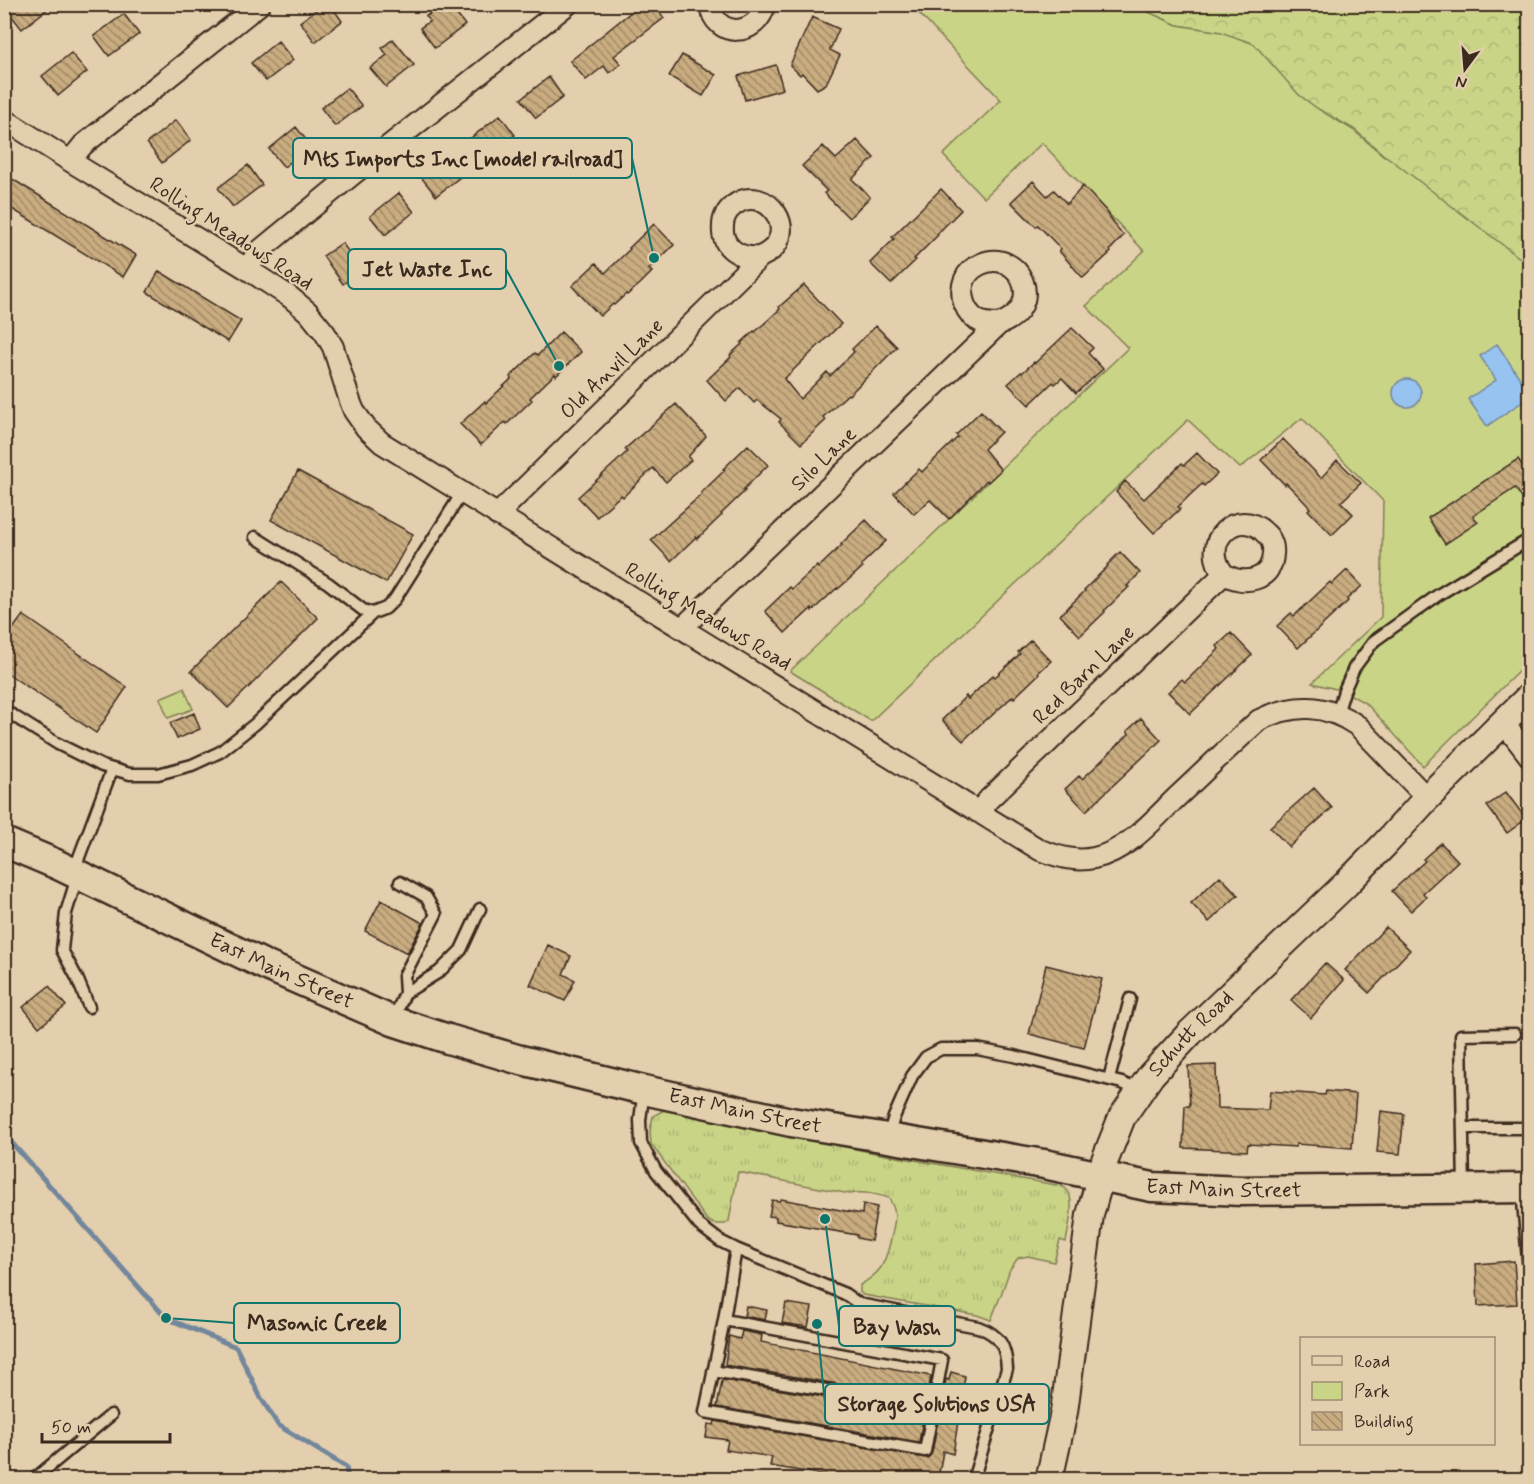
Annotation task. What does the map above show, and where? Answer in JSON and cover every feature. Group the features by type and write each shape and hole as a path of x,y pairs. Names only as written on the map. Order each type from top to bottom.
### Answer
{"main road":[{"name":"East Main Street","path":"4,842 78,874 267,966 393,1021 448,1040 516,1059 644,1090 791,1122 1044,1164 1152,1187 1242,1191 1526,1188"}],"street":[{"path":"70,161 83,145 260,4"},
{"path":"247,269 258,252 568,4"},
{"path":"710,4 714,17 720,24 736,30 753,26 764,12 765,4"},
{"name":"Rolling Meadows Road","path":"4,119 247,269 290,297 308,312 325,333 339,365 354,411 366,428 382,443 1041,850 1070,860 1094,858 1119,848 1143,830 1259,720 1273,713 1299,707 1326,710 1348,719 1367,734 1427,798"},
{"name":"Old Anvil Lane","path":"497,515 760,257"},
{"name":"Silo Lane","path":"682,628 999,324"},
{"name":"Red Barn Lane","path":"978,812 1224,573"},
{"name":"Schutt Road","path":"1048,1479 1064,1412 1090,1215 1105,1160 1122,1117 1151,1075 1190,1033 1346,884 1427,798 1530,696"},
{"path":"1503,722 1530,758"}],"lane":[{"path":"4,710 58,744 102,766 130,774 158,774 192,765 220,752 255,724 373,613 386,608 395,600 462,494"},
{"path":"255,537 328,583 363,610 373,613"},
{"path":"1337,714 1354,668 1374,641 1438,595 1530,539"},
{"path":"89,1007 62,950 66,913 78,874 78,860 112,769"},
{"path":"393,1021 405,993 404,976 436,915 426,897 400,882"},
{"path":"405,993 439,972 461,950 480,909"},
{"path":"1109,1079 1130,999"},
{"path":"1464,1189 1461,1035 1515,1034"},
{"path":"888,1138 894,1116 912,1076 926,1056 941,1049 977,1049 1014,1056 1109,1079 1140,1091"},
{"path":"644,1090 640,1120 641,1143 656,1171 699,1225 720,1241 845,1294 859,1304 978,1327 990,1331 997,1338 1006,1356 1006,1369 973,1479"},
{"path":"1463,1128 1521,1128"},
{"path":"1526,1188 1530,1283"},
{"path":"724,1320 942,1360 925,1451 705,1412 736,1249"},
{"path":"713,1371 933,1408"},
{"path":"34,1479 111,1415"}],"green space":[{"path":"1016,4 1020,9 1025,4 1133,5 1177,25 1221,32 1254,44 1299,95 1353,130 1529,265 1529,661 1423,766 1367,704 1344,691 1312,683 1381,617 1383,501 1302,418 1240,468 1188,420 871,721 790,671 1128,348 1086,306 1144,251 1042,143 984,198 943,155 1001,100 911,5"},
{"path":"1132,5 1529,5 1529,265 1528,263 1228,308 1385,156 1354,129 1318,109 1299,95 1273,65 1221,32 1177,25"},
{"path":"184,688 193,709 168,718 160,698"},
{"path":"664,1110 880,1154 1062,1186 1069,1192 1071,1206 1066,1242 1060,1240 1054,1262 1028,1256 1018,1258 1010,1269 991,1320 977,1315 863,1295 860,1292 860,1285 882,1266 890,1244 895,1216 889,1198 870,1193 850,1194 738,1172 729,1221 725,1224 714,1224 707,1220 651,1144 650,1131 653,1116"}],"water":[{"path":"1497,344 1529,392 1529,397 1487,426 1468,399 1496,380 1480,356"},
{"path":"1407,379 1417,383 1421,393 1417,403 1407,407 1397,403 1393,393 1397,383"}],"building":[{"path":"14,4 54,4 22,29 7,10"},
{"path":"324,4 330,4 342,21 315,42 300,22"},
{"path":"438,4 449,4 465,25 435,48 420,28 430,21 426,16"},
{"path":"641,4 654,4 664,18 614,56 621,64 609,73 604,66 586,80 570,61"},
{"path":"124,14 139,34 109,56 94,36"},
{"path":"812,17 839,29 830,50 840,55 826,84 817,89 802,73 800,75 790,65"},
{"path":"393,39 414,65 386,87 370,68 387,55 382,48"},
{"path":"278,41 293,60 266,81 251,63"},
{"path":"71,53 87,72 58,96 42,76"},
{"path":"682,55 716,75 703,96 669,76"},
{"path":"776,65 783,89 745,100 738,76"},
{"path":"549,77 563,97 536,118 521,99"},
{"path":"347,88 362,106 335,126 321,108"},
{"path":"500,115 515,135 485,157 471,138"},
{"path":"176,120 191,140 162,163 147,143"},
{"path":"296,127 311,146 284,167 269,149"},
{"path":"857,140 874,158 852,179 870,197 849,218 802,166 823,146 836,159"},
{"path":"451,154 465,173 436,196 421,177"},
{"path":"248,165 262,185 233,207 218,188"},
{"path":"4,174 136,255 123,277 4,204"},
{"path":"1033,181 1047,196 1054,190 1067,204 1083,186 1124,235 1110,250 1111,252 1083,278 1059,251 1061,249 1011,202"},
{"path":"941,189 961,210 891,284 870,263 894,239 892,237"},
{"path":"399,193 414,212 385,235 370,216"},
{"path":"654,224 674,245 649,269 652,272 640,284 600,316 572,286 596,263 605,273"},
{"path":"342,243 362,270 343,284 323,256"},
{"path":"159,271 241,321 228,342 147,292"},
{"path":"804,285 841,324 784,379 800,399 827,372 830,376 854,352 852,349 876,326 897,347 849,395 823,417 826,420 801,444 779,422 781,419 757,400 754,403 740,388 726,401 707,380 731,357 730,355 741,343"},
{"path":"1072,328 1093,348 1088,353 1103,369 1076,393 1062,378 1055,384 1053,382 1029,405 1008,384 1035,363"},
{"path":"561,332 581,352 530,398 532,400 507,424 505,422 481,445 460,424 485,401 486,403 535,353 538,355"},
{"path":"676,404 706,436 688,457 691,460 666,482 653,468 623,497 621,495 597,517 578,497 627,452 625,449"},
{"path":"981,411 1001,432 984,449 1001,470 988,482 987,480 949,519 930,500 914,514 894,493 919,469 922,472"},
{"path":"1283,439 1321,478 1337,460 1361,483 1341,502 1353,514 1332,535 1308,510 1310,508 1299,496 1261,460"},
{"path":"748,445 768,465 722,515 671,561 651,540 702,494 725,470 723,469"},
{"path":"1197,453 1217,474 1190,495 1178,507 1180,509 1154,533 1116,492 1125,481 1144,499 1182,463 1184,465"},
{"path":"1518,459 1530,477 1530,509 1515,488 1473,516 1478,522 1445,544 1428,518"},
{"path":"298,471 413,534 386,583 271,520"},
{"path":"866,520 886,541 861,565 863,567 785,633 765,611 790,587 792,589 817,566 818,568"},
{"path":"1120,552 1140,573 1080,636 1060,615"},
{"path":"1347,570 1362,586 1298,648 1277,626 1291,613 1294,616 1330,582 1332,584"},
{"path":"281,582 318,618 228,708 191,671"},
{"path":"23,615 127,687 96,733 4,671 4,641"},
{"path":"1231,633 1252,655 1190,714 1168,692 1182,679 1185,682 1219,649 1217,646"},
{"path":"1031,640 1051,661 1014,698 1013,696 963,741 942,720 966,696 968,699 993,675 995,677 1020,654 1018,652"},
{"path":"194,713 200,729 177,739 170,723"},
{"path":"1141,718 1161,740 1086,811 1065,789 1079,776 1082,779 1093,769 1129,734 1127,731"},
{"path":"1314,788 1332,808 1289,847 1270,827"},
{"path":"1506,792 1526,819 1507,833 1487,806"},
{"path":"1441,843 1458,861 1423,893 1426,897 1411,911 1392,891"},
{"path":"1220,876 1238,895 1209,922 1191,903"},
{"path":"381,900 423,923 407,953 365,931"},
{"path":"1386,927 1410,950 1369,993 1345,970"},
{"path":"548,945 571,956 563,974 575,980 565,1001 530,985"},
{"path":"1325,963 1344,980 1311,1018 1291,1000"},
{"path":"1046,965 1102,979 1084,1048 1029,1034"},
{"path":"49,986 66,1006 39,1027 23,1007"},
{"path":"1216,1065 1217,1108 1268,1110 1270,1091 1325,1095 1326,1091 1356,1094 1352,1148 1296,1144 1296,1147 1248,1144 1247,1151 1183,1148 1185,1106 1190,1106 1188,1066"},
{"path":"1381,1111 1404,1114 1400,1154 1377,1152"},
{"path":"781,1199 862,1214 863,1204 877,1207 871,1241 857,1238 857,1235 776,1221 776,1217 769,1216 772,1200"},
{"path":"1514,1261 1517,1304 1478,1306 1476,1264"},
{"path":"786,1303 812,1307 808,1327 782,1323"},
{"path":"746,1306 767,1310 765,1320 744,1316"},
{"path":"742,1331 762,1335 761,1342 931,1376 927,1399 725,1365 729,1336 740,1339"},
{"path":"951,1372 965,1376 953,1454 943,1451 938,1479 830,1479 830,1476 770,1466 772,1457 726,1450 728,1440 706,1437 708,1424 714,1425 715,1421 927,1458 932,1452 946,1379 949,1380"},
{"path":"723,1380 924,1414 919,1442 717,1407"}],"waterway":[{"path":"4,1134 166,1318 236,1347 261,1398 278,1425 346,1467 348,1480"}],"place":[{"name":"Mts Imports Inc [model railroad]","path":"654,258"},
{"name":"Jet Waste Inc","path":"559,366"},
{"name":"Bay Wash","path":"825,1219"},
{"name":"Masonic Creek","path":"166,1318"},
{"name":"Storage Solutions USA","path":"817,1324"}]}
